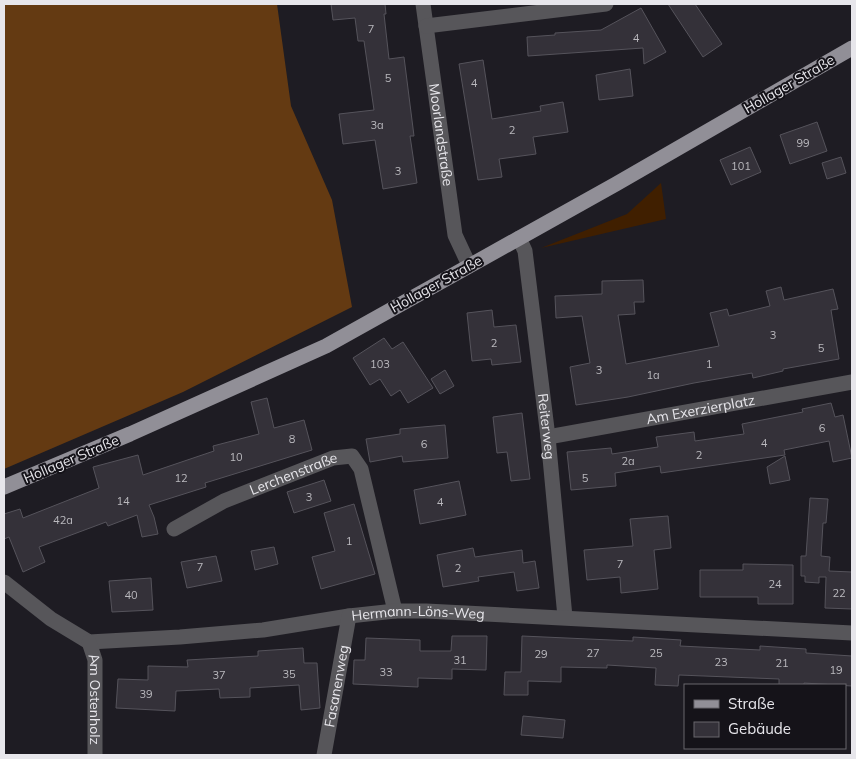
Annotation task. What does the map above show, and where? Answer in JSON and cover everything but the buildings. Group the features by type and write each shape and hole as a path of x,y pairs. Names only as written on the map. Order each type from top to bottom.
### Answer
{"main road":[{"name":"Hollager Straße","path":"4,487 130,434 326,346 852,48"}],"street":[{"name":"Moorlandstraße","path":"424,4 455,234 469,265"},
{"path":"426,26 606,4"},
{"name":"Reiterweg","path":"519,238 525,251 548,437 565,617"},
{"name":"Am Exerzierplatz","path":"548,437 852,382"},
{"name":"Lerchenstraße","path":"174,529 224,501 333,458 352,456 361,469 396,612"},
{"path":"4,582 51,618 88,642"},
{"name":"Hermann-Löns-Weg","path":"88,642 263,630 349,616 426,611 852,633"},
{"name":"Fasanenweg","path":"324,755 349,616"},
{"name":"Am Ostenholz","path":"88,642 95,660 95,755"}],"shaded area":[{"path":"4,4 277,4 291,106 332,200 352,307 183,392 4,469"},
{"path":"661,183 666,219 541,248 627,214"}]}
